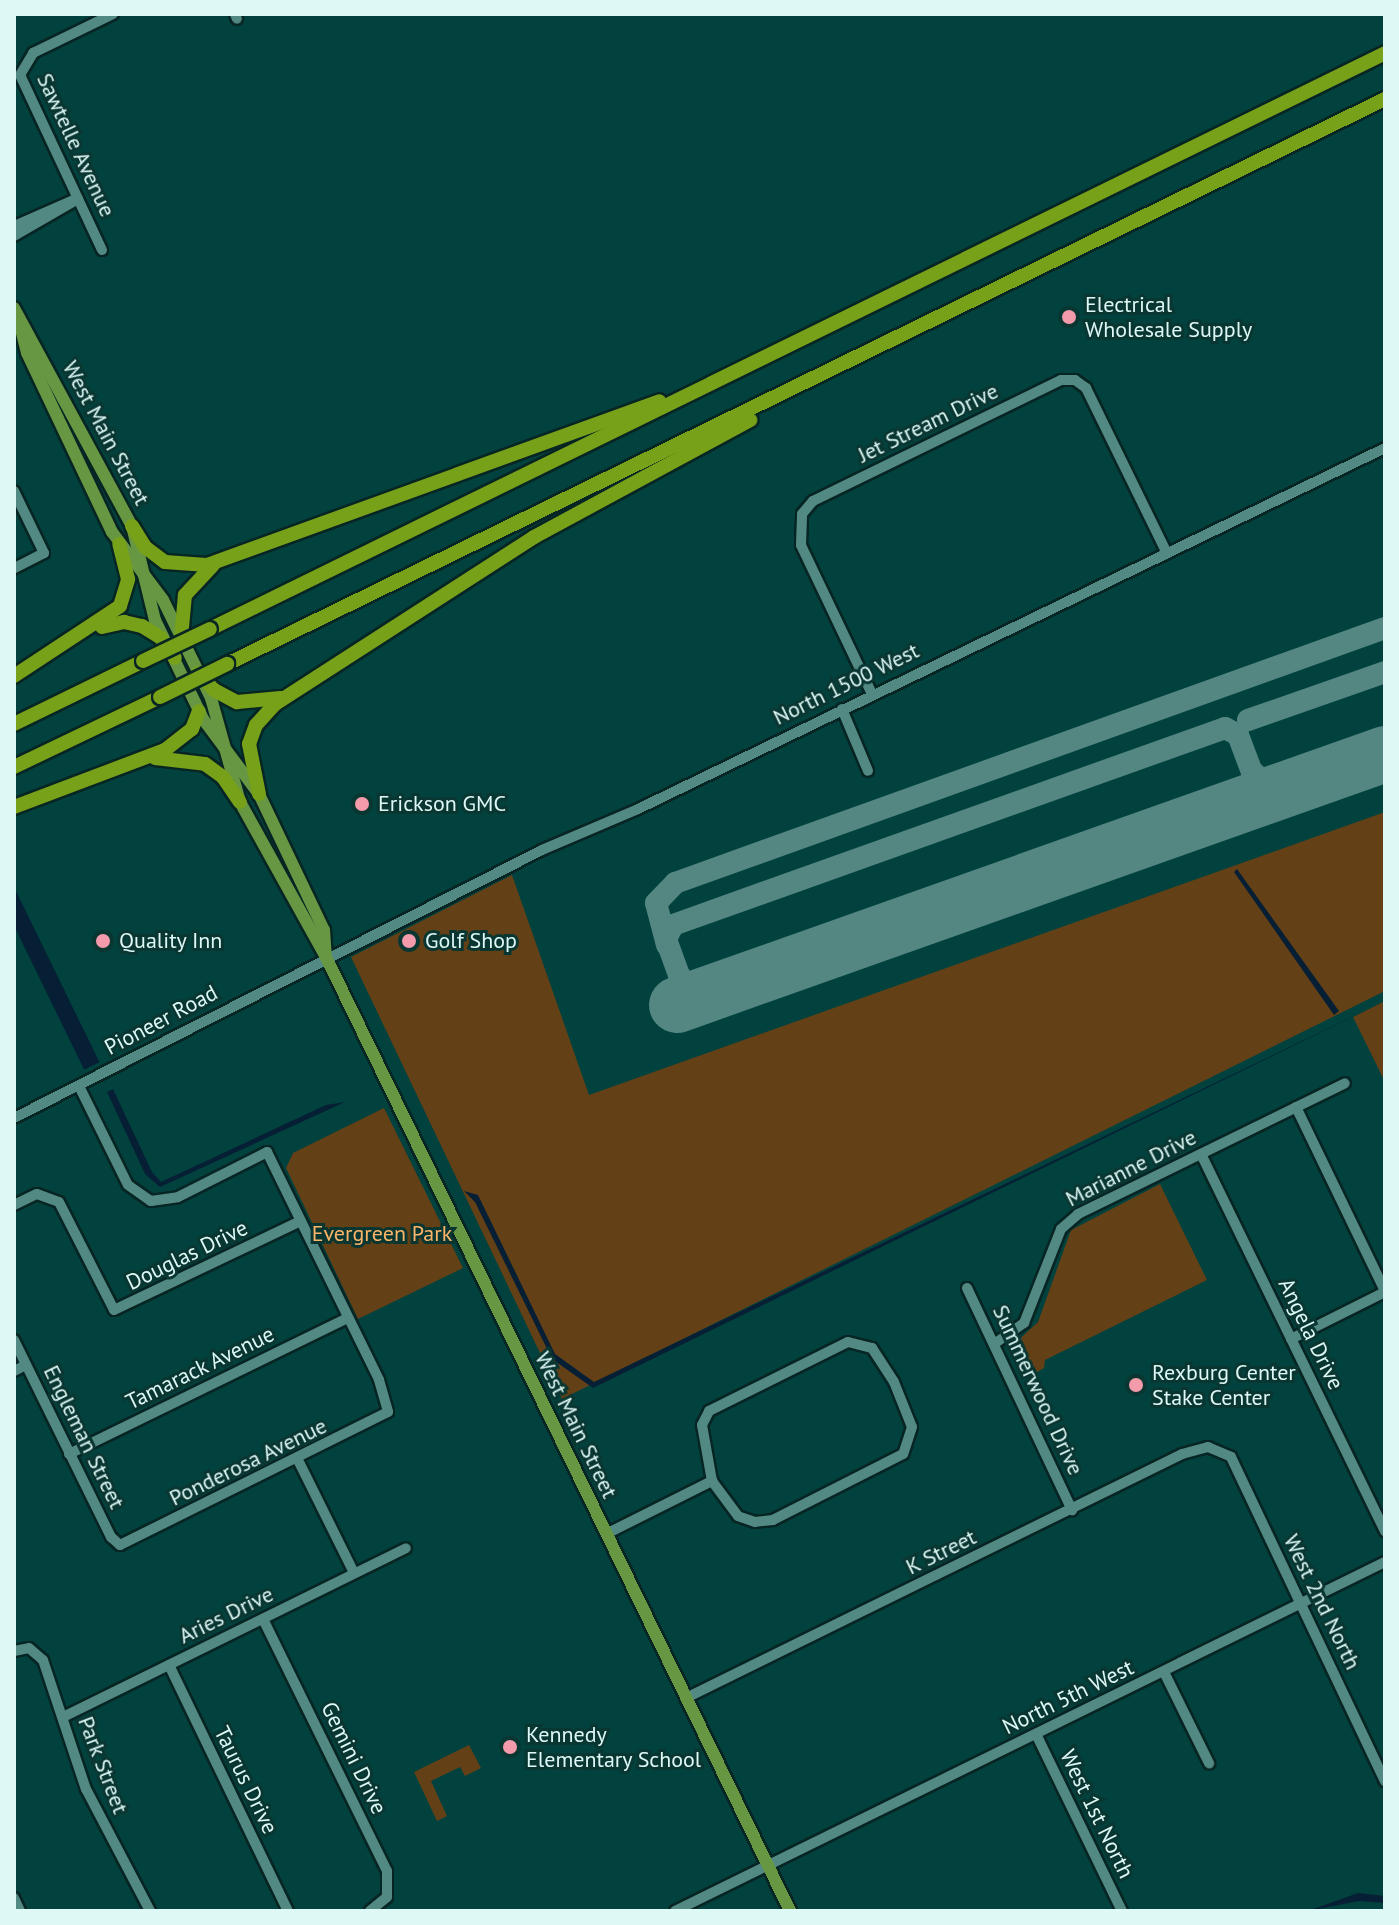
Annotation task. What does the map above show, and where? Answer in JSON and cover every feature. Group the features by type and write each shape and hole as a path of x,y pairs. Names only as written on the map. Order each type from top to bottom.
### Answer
{"highway":[{"path":"14,724 1385,53"},
{"path":"14,767 1385,99"},
{"path":"259,794 249,758 251,736 267,711 292,693 574,513 936,319"},
{"path":"132,526 145,547 165,562 188,567 217,563 503,461 752,365"},
{"path":"14,676 110,617 124,600 128,579 119,544"},
{"path":"181,638 185,595 217,563"},
{"path":"75,640 112,624 135,624 161,638 175,658"},
{"path":"198,673 214,690 237,702 261,703 292,693"},
{"path":"14,807 143,760 184,737 199,711"},
{"path":"143,760 175,757 205,764 223,777 240,802"}],"main road":[{"name":"West Main Street","path":"16,312 132,526 151,611 199,711 259,794 324,930 326,957"},
{"name":"West Main Street","path":"16,312 27,353 119,544 163,600 216,710 240,802 326,957 790,1911"}],"street":[{"name":"Sawtelle Avenue","path":"102,250 22,83 22,65 33,53 113,14"},
{"path":"14,226 78,199"},
{"path":"14,236 65,211 78,199"},
{"name":"Jet Stream Drive","path":"872,694 801,545 802,514 813,501 1061,380 1075,380 1086,388 1167,553"},
{"name":"North 1500 West","path":"326,957 1385,448"},
{"path":"14,491 44,553 14,568"},
{"path":"842,709 868,771"},
{"name":"Pioneer Road","path":"14,1118 326,957"},
{"name":"Marianne Drive","path":"994,1344 1017,1331 1031,1312 1054,1243 1068,1222 1345,1083"},
{"path":"79,1086 128,1185 151,1201 178,1197 267,1152 348,1318"},
{"path":"1291,1339 1385,1291 1296,1107"},
{"name":"Angela Drive","path":"1201,1154 1385,1532"},
{"name":"Douglas Drive","path":"14,1205 37,1194 59,1202 114,1310 301,1221"},
{"name":"Summerwood Drive","path":"967,1288 1072,1510"},
{"name":"Ponderosa Avenue","path":"124,1545 393,1413 348,1318"},
{"name":"Tamarack Avenue","path":"69,1454 348,1318"},
{"name":"Engleman Street","path":"14,1340 111,1537 124,1545"},
{"path":"848,1342 872,1348 894,1382 912,1435 895,1460 763,1522 738,1516 712,1481 702,1425 721,1401 848,1342"},
{"path":"14,1371 26,1365"},
{"name":"K Street","path":"686,1698 1182,1454 1214,1448"},
{"name":"West 2nd North","path":"1214,1448 1231,1457 1385,1781"},
{"path":"298,1460 354,1573"},
{"path":"606,1534 712,1481"},
{"name":"Aries Drive","path":"63,1717 406,1548"},
{"name":"North 5th West","path":"675,1911 1385,1562"},
{"name":"Gemini Drive","path":"263,1619 387,1871 387,1897 370,1911"},
{"name":"Park Street","path":"14,1651 29,1648 43,1660 86,1789 150,1911"},
{"name":"Taurus Drive","path":"169,1665 288,1911"},
{"path":"1164,1672 1209,1763"},
{"name":"West 1st North","path":"1036,1734 1122,1911"}],"green space":[{"path":"1385,812 1385,991 562,1399 351,957 512,875 589,1095"},
{"path":"1385,1001 1385,1082 1353,1017"},
{"name":"Evergreen Park","path":"384,1108 463,1268 358,1319 286,1168 293,1153"},
{"path":"1160,1184 1207,1280 1045,1360 1044,1368 1030,1376 1014,1344 1038,1322 1071,1230"},
{"path":"469,1745 481,1768 465,1776 460,1767 431,1781 447,1816 437,1821 414,1772"}],"water":[{"path":"1237,869 1339,1011 1334,1015 1234,872"},
{"path":"14,887 99,1062 84,1070 14,926"},
{"path":"1385,1001 593,1388 552,1359 475,1202 464,1191 478,1195 555,1354 594,1382"},
{"path":"113,1089 152,1172 161,1182 326,1105 345,1102 160,1187 145,1174 107,1092"},
{"path":"1358,1893 1385,1896 1385,1903 1359,1901 1308,1911"}],"taxiway":[{"path":"667,945 656,903 675,883 1385,628"},
{"path":"1248,720 1385,672"},
{"path":"708,994 690,988 679,975 666,939 673,925 1225,728 1238,735 1253,775 1248,795 1236,807"},
{"path":"1252,771 1269,787 1289,788"}],"runway":[{"path":"677,1005 1385,754"}],"place":[{"name":"Electrical Wholesale Supply","path":"1069,317"},
{"name":"Erickson GMC","path":"362,804"},
{"name":"Quality Inn","path":"103,941"},
{"name":"Golf Shop","path":"409,941"},
{"name":"Rexburg Center Stake Center","path":"1136,1385"},
{"name":"Kennedy Elementary School","path":"510,1747"}]}
